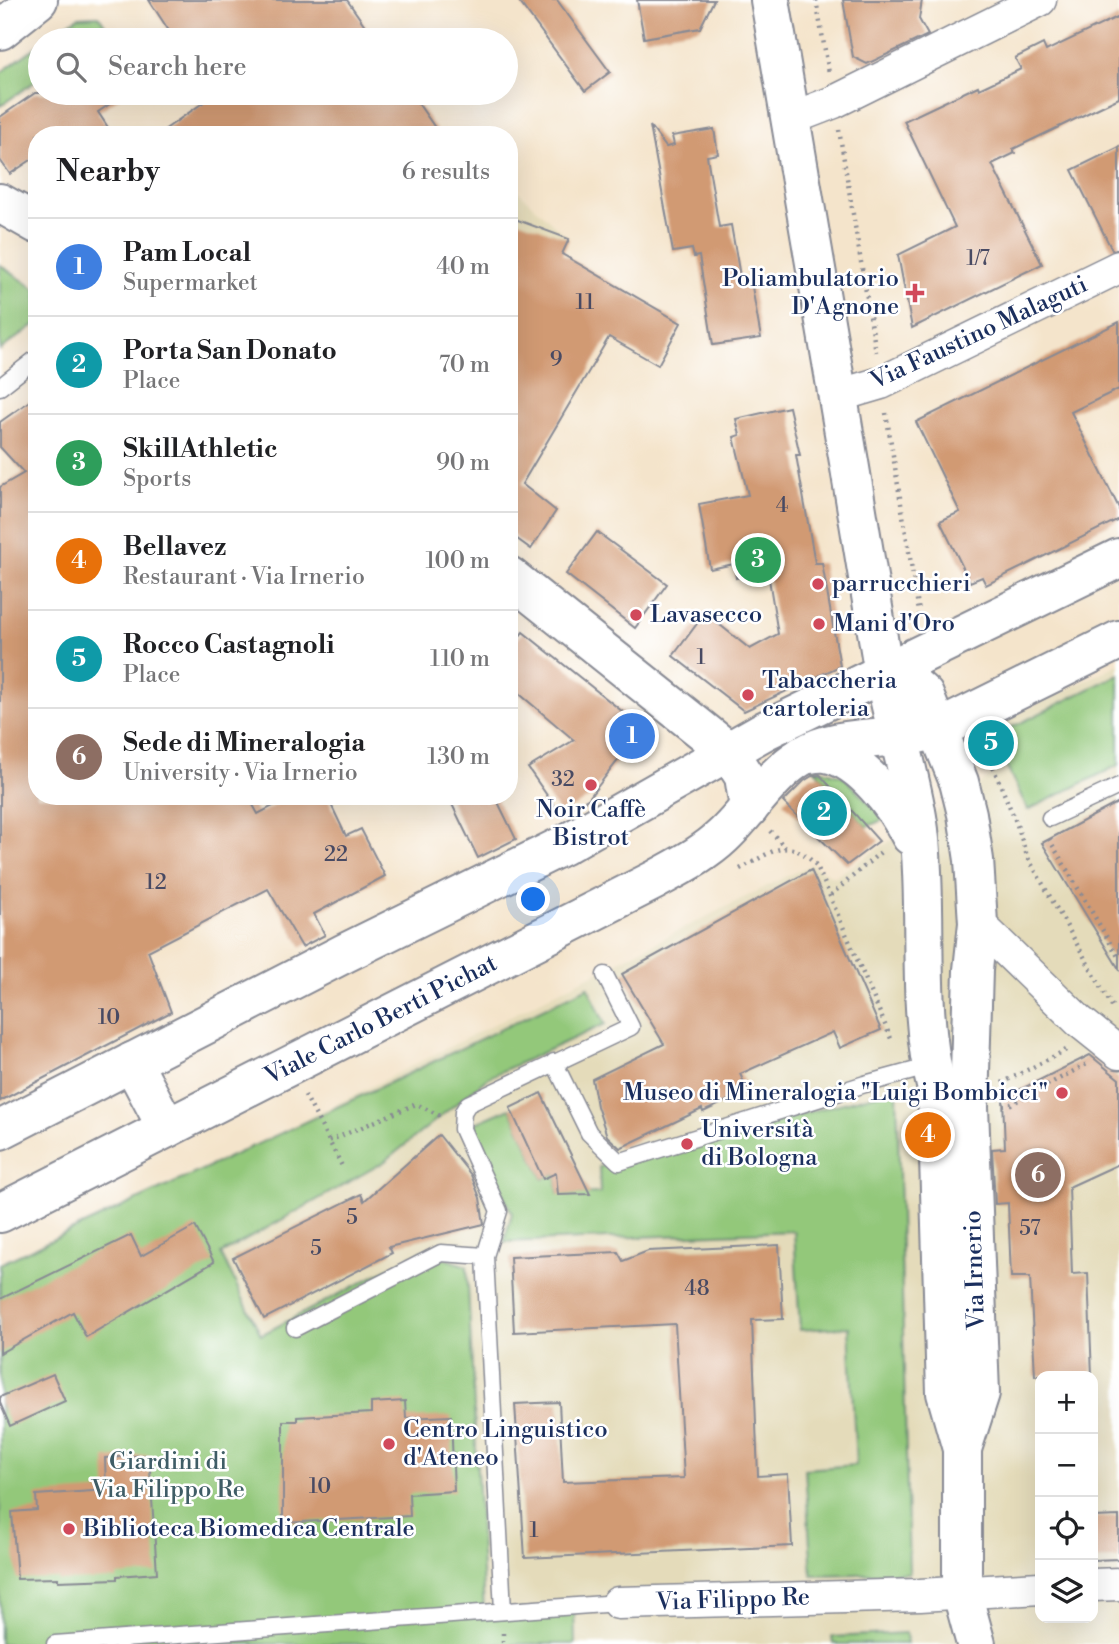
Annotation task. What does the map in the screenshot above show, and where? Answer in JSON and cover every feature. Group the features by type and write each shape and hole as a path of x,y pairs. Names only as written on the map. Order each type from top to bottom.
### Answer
{"main road":[{"path":"0,16 31,0"},
{"path":"0,30 38,0"},
{"name":"Via Faustino Malaguti","path":"770,0 884,673 919,830 920,864"},
{"path":"0,203 28,219"},
{"path":"0,1130 345,953 562,846 727,750 1119,558"},
{"path":"518,583 727,750 744,776 749,808"},
{"path":"803,755 841,742 899,738 939,729 1119,640"},
{"path":"884,673 915,684 924,695 950,756 967,814 978,902 978,923 973,970 953,1026 948,1081"},
{"path":"803,755 827,753 855,766 895,807 913,841 920,864 924,922 924,996 948,1081"},
{"name":"Viale Carlo Berti Pichat","path":"0,1213 655,880 703,853 723,836 788,766 803,755"},
{"path":"132,1062 167,1128"},
{"name":"Via Irnerio","path":"948,1081 946,1393 962,1449 962,1593 976,1644"},
{"name":"Via Irnerio","path":"946,1644 962,1593"}],"street":[{"path":"790,119 834,102 1040,0"},
{"name":"Via Faustino Malaguti","path":"837,396 881,383 1119,267"},
{"path":"978,923 1079,1021 1107,1056"},
{"path":"1098,1585 1119,1584"},
{"name":"Via Filippo Re","path":"618,1603 962,1593 1035,1588"}],"lane":[{"path":"0,387 28,365"},
{"path":"1050,818 1119,786"},
{"path":"503,1611 485,1256 499,1211 463,1129 463,1112 468,1104 631,1027 604,975"},
{"path":"554,1062 589,1133 619,1162 865,1084 948,1081"},
{"path":"295,1328 441,1254 485,1256"},
{"name":"Via Filippo Re","path":"55,1644 618,1603"}],"path":[{"path":"816,0 921,623"},
{"path":"988,757 1016,822 1027,856 1113,1008"},
{"path":"1049,839 1119,958"},
{"path":"886,846 831,895 948,1081 1078,1044"},
{"path":"1003,1105 1011,1104 1107,1056"},
{"path":"303,1091 342,1166"},
{"path":"329,1141 416,1104"}],"shaded area":[{"path":"518,191 569,239 518,333"},
{"name":"Università di Bologna","path":"1119,664 1119,1644 0,1644 0,1274 787,876 811,865 834,877 992,776 973,736"}],"green space":[{"path":"99,16 107,28 62,28 78,17"},
{"path":"28,53 28,86 0,106 0,73"},
{"path":"0,265 28,284 28,330 0,350"},
{"path":"1119,674 1119,765 1028,810 992,737"},
{"path":"813,767 843,776 885,819 866,827"},
{"name":"Giardini di Via Filippo Re","path":"588,987 605,1024 489,1077 384,1162 221,1254 261,1335 422,1251 467,1266 484,1612 574,1606 575,1644 0,1644 0,1264"},
{"path":"897,1089 909,1573 812,1575 805,1469 856,1465 849,1327 800,1330 794,1231 504,1242 512,1213 471,1125 510,1108 543,1179 556,1173 558,1194 600,1193 599,1167"},
{"path":"906,1633 907,1644 833,1644 832,1637"}],"building":[{"path":"149,0 347,0 367,28 167,28"},
{"path":"518,0 557,0 610,72 585,91"},
{"path":"637,0 714,0 700,28 644,38"},
{"path":"843,0 922,0 919,19 928,35 867,64 853,57"},
{"path":"1119,16 1119,98 1013,149 1015,153 992,164 1042,264 912,328 898,255 955,227 904,121 1021,69 1015,58 1043,44 1046,51"},
{"path":"28,98 28,105 108,105 98,112 107,126 28,126 28,162 10,174 0,160 0,117"},
{"path":"200,105 419,105 434,126 170,126"},
{"path":"650,126 666,147 674,145 672,136 714,129 718,154 707,156 719,227 731,225 741,282 751,281 761,338 713,345 699,256 694,257 692,249 673,252"},
{"path":"1119,147 1119,249 1112,250 1072,170"},
{"path":"518,220 569,239 562,254 681,323 658,365 609,337 522,484 556,511 531,549 518,540"},
{"path":"1119,322 1119,389 1071,412 1119,508 1119,519 986,585 982,577 970,582 940,521 960,512 916,422"},
{"path":"28,402 28,805 253,805 258,814 275,805 331,805 346,836 361,829 385,876 314,914 325,935 302,947 268,889 148,951 171,1012 0,1101 0,487 24,473 0,447 0,422"},
{"path":"789,407 800,455 796,455 815,563 822,563 840,666 744,711 673,656 705,613 750,649 778,634 769,579 757,582 755,574 736,578 734,564 710,569 699,504 748,495 734,437 740,435 736,419"},
{"path":"597,532 667,584 635,628 566,574"},
{"path":"523,632 643,728 588,799 560,814 528,768 574,740 518,693 518,638"},
{"path":"820,775 879,841 847,865 783,802 804,781"},
{"path":"1119,802 1119,969 1042,843"},
{"path":"452,805 499,805 516,839 478,858"},
{"path":"811,870 881,1030 840,1048 833,1032 740,1074 748,1091 703,1112 702,1109 620,1148 607,1136 592,1079 664,1044 622,974"},
{"path":"1090,1055 1119,1079 1119,1164 1069,1187 1072,1274 1088,1273 1092,1371 1035,1371 1035,1376 1030,1277 1011,1277 1008,1203 995,1204 992,1149 1005,1148 1003,1098"},
{"path":"541,1093 590,1194 558,1195 556,1173 543,1179 510,1108"},
{"path":"439,1135 471,1175 480,1198 484,1224 389,1247 392,1253 264,1319 233,1258 361,1194 364,1201"},
{"path":"195,1226 214,1262 86,1337 73,1312 0,1353 0,1299 131,1235 141,1256"},
{"path":"779,1245 783,1319 752,1320 758,1476 788,1474 792,1546 525,1558 515,1404 559,1402 563,1482 684,1478 675,1324 514,1332 510,1257 618,1252 623,1261 648,1251"},
{"path":"53,1374 65,1401 10,1426 0,1397"},
{"path":"405,1401 406,1418 451,1416 454,1491 409,1494 410,1516 283,1523 283,1421 297,1421 297,1417 371,1413 371,1403"},
{"path":"149,1455 157,1573 117,1576 117,1579 17,1579 12,1512 37,1510 36,1495 106,1490 105,1458"},
{"path":"1119,1516 1119,1559 1098,1560 1098,1517"}],"place":[{"name":"Poliambulatorio D'Agnone","path":"915,293"},
{"name":"SkillAthletic","path":"758,560"},
{"name":"parrucchieri","path":"818,584"},
{"name":"Lavasecco","path":"636,615"},
{"name":"Mani d'Oro","path":"819,624"},
{"name":"Tabaccheria cartoleria","path":"748,695"},
{"name":"Pam Local","path":"632,736"},
{"name":"Rocco Castagnoli","path":"991,743"},
{"name":"Noir Caffè Bistrot","path":"591,785"},
{"name":"Porta San Donato","path":"824,813"},
{"name":"Museo di Mineralogia \"Luigi Bombicci\"","path":"1062,1093"},
{"name":"Bellavez","path":"928,1135"},
{"name":"Università di Bologna","path":"687,1144"},
{"name":"Sede di Mineralogia","path":"1038,1175"},
{"name":"Centro Linguistico d'Ateneo","path":"389,1444"},
{"name":"Biblioteca Biomedica Centrale","path":"69,1529"}]}
